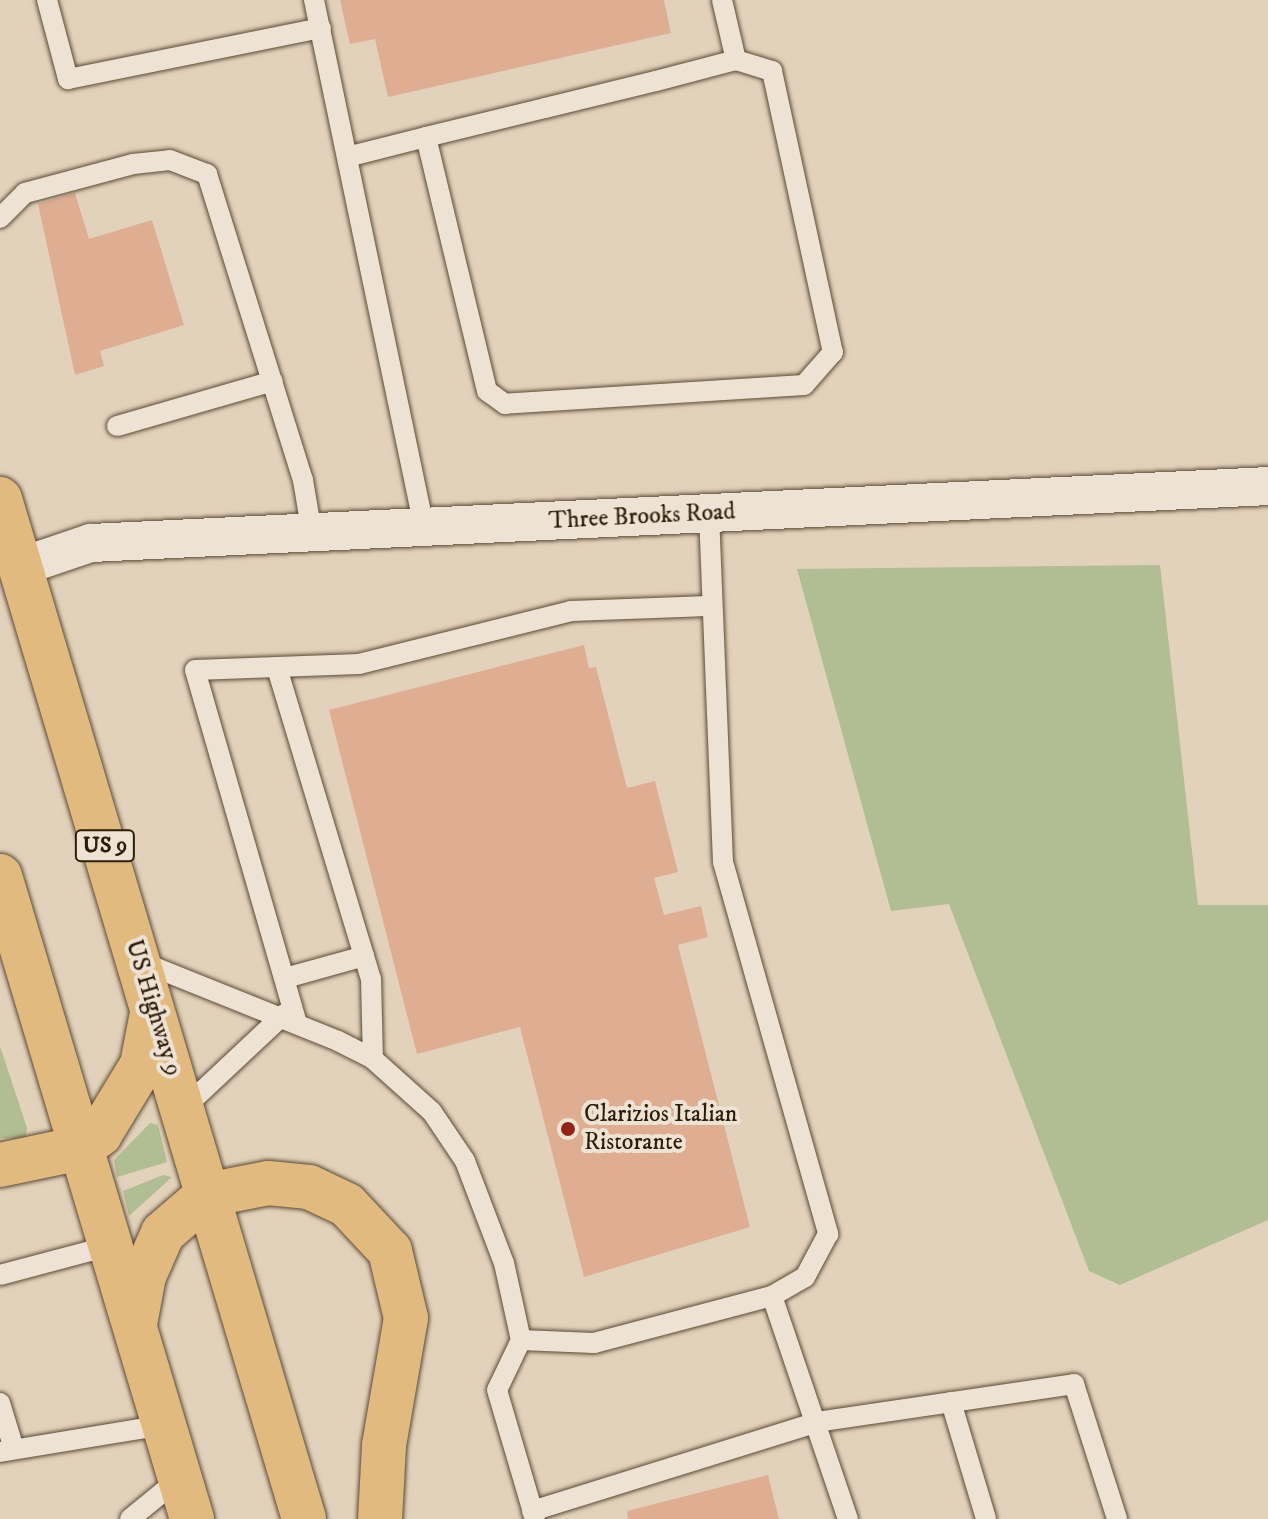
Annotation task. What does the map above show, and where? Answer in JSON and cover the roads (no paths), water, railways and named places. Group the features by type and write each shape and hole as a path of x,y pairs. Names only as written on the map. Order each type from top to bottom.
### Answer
{"highway":[{"name":"US Highway 9","path":"0,499 304,1519"},
{"path":"0,876 186,1499"},
{"path":"0,1165 81,1148 123,1106 142,1065 153,1008"},
{"path":"134,1330 144,1276 163,1233 207,1195 268,1183 309,1187 347,1205 390,1251 406,1318 384,1446 380,1519"}],"street":[{"name":"Three Brooks Road","path":"20,567 91,543 1268,486"}],"lane":[{"path":"47,0 68,79 321,28"},
{"path":"314,0 424,527"},
{"path":"722,0 736,60"},
{"path":"347,157 426,137 736,60 772,71 833,352 804,385 505,404 487,391 426,137"},
{"path":"0,218 25,193 170,160 207,174 229,233 273,381 312,534"},
{"path":"117,426 273,381"},
{"path":"521,1340 594,1343 772,1296 820,1258 826,1208 723,862 707,606 709,514"},
{"path":"290,1017 289,977 195,670 359,664 571,611 707,606"},
{"path":"277,668 364,956 373,1059"},
{"path":"289,977 364,956"},
{"path":"139,961 290,1017 373,1059 432,1112 465,1161 504,1263 521,1340 497,1390 533,1515 817,1422 1074,1384 1117,1519"},
{"path":"184,1108 290,1017"},
{"path":"0,1275 109,1246"},
{"path":"772,1296 848,1519"},
{"path":"951,1402 986,1519"},
{"path":"0,1403 7,1450 163,1425"},
{"path":"130,1519 186,1499"}],"place":[{"name":"Clarizios Italian Ristorante","path":"568,1129"}]}
